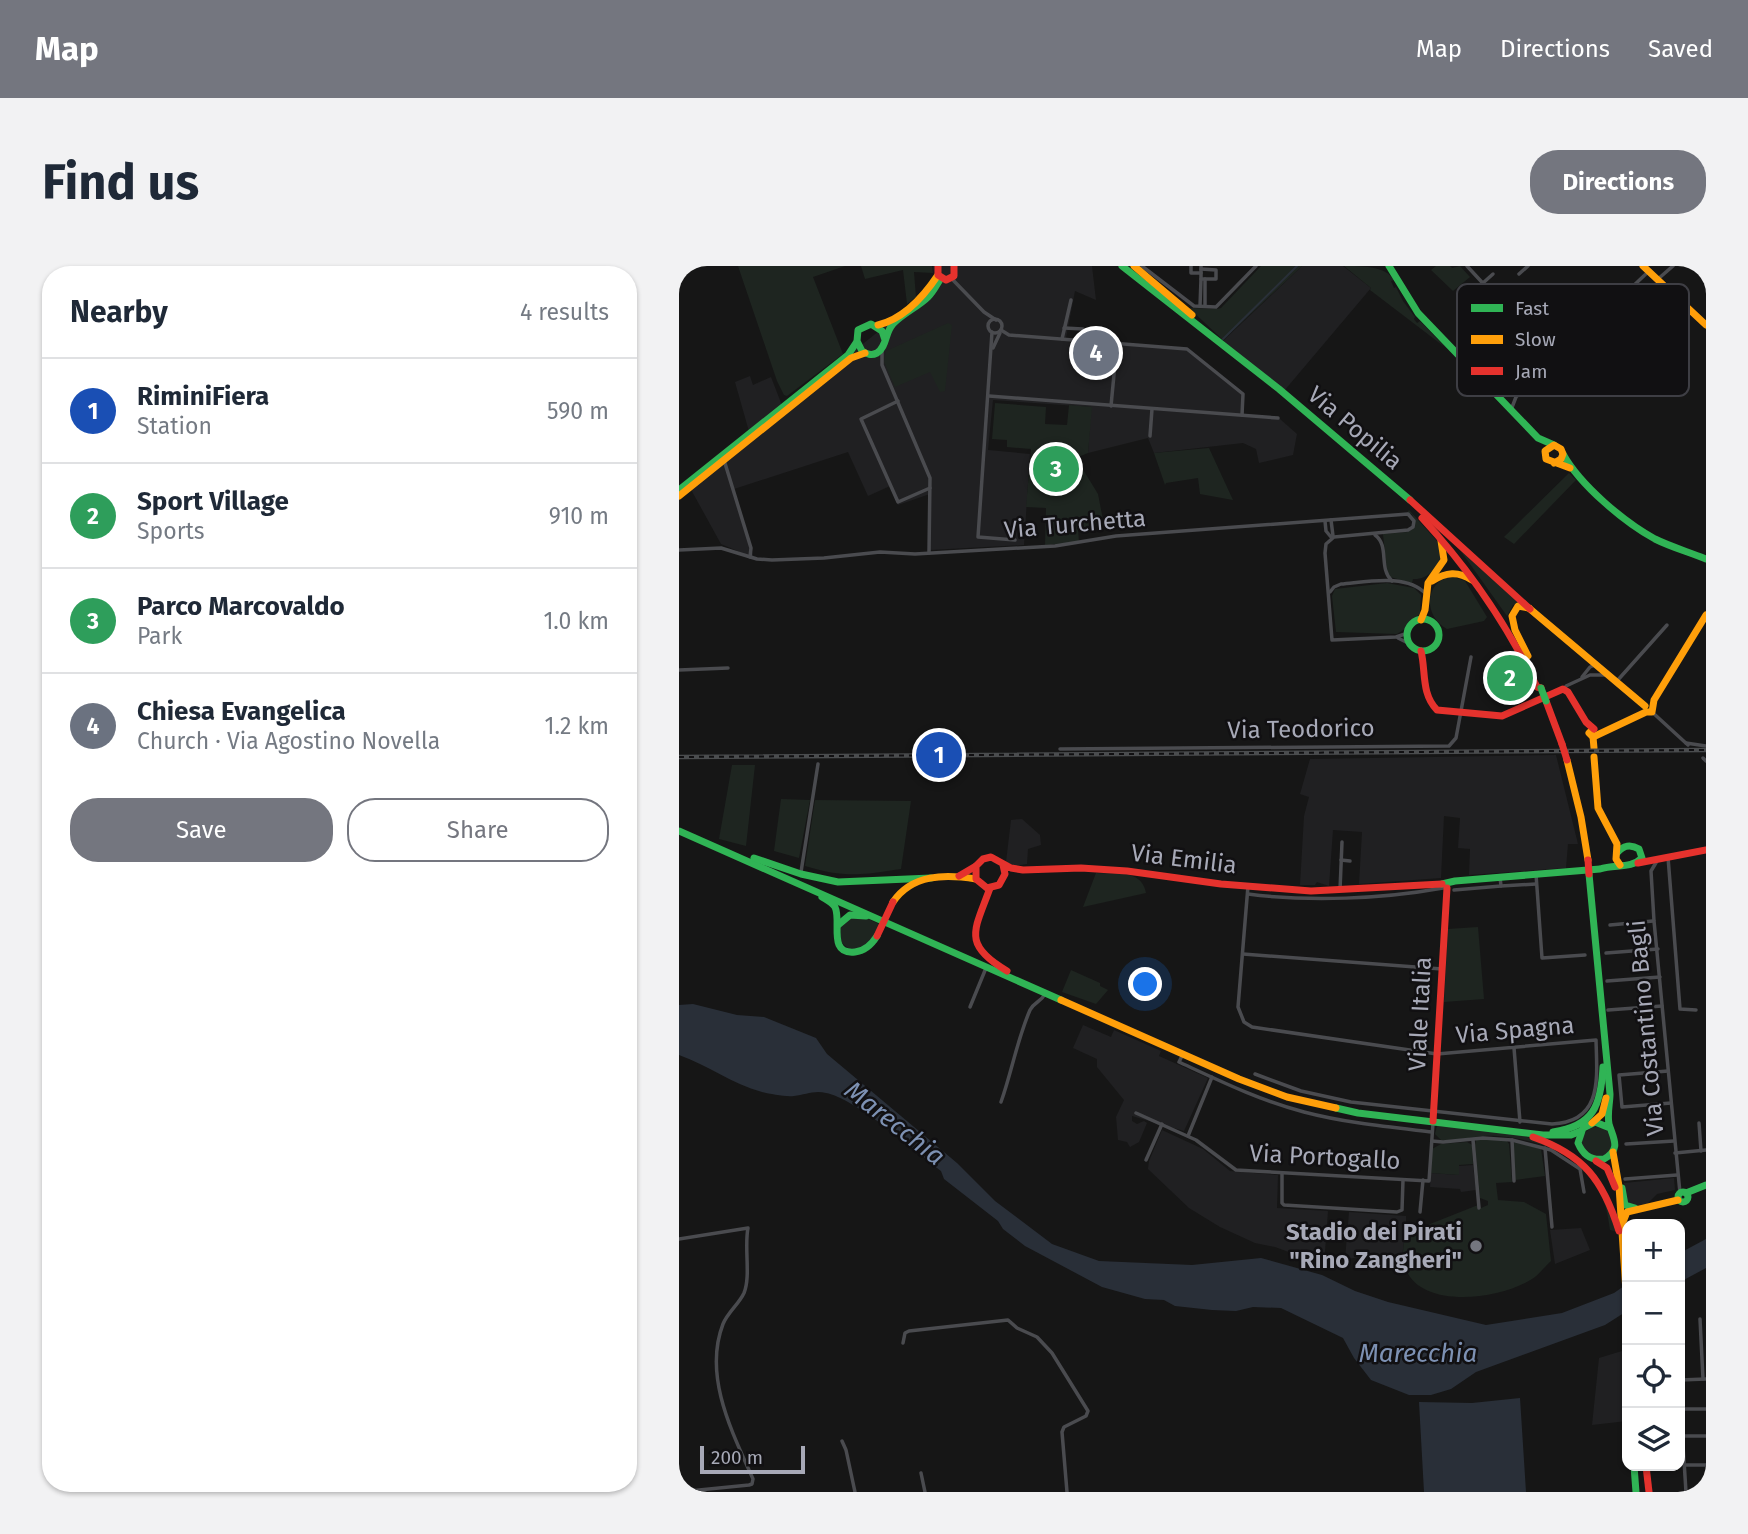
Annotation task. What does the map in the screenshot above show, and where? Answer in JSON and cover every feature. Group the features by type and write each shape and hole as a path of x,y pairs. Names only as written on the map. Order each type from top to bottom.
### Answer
{"main road":[{"path":"679,495 851,358 876,353 882,348 890,327 929,296 939,277 938,266"},
{"path":"1388,266 1396,269 1405,295 1418,313 1457,353"},
{"name":"Via Popilia","path":"1125,267 1279,389 1397,488 1424,517"},
{"path":"1646,269 1662,284"},
{"path":"679,489 848,355 856,343 859,330 866,325 888,323 928,291 939,277 954,270"},
{"path":"1689,309 1706,325"},
{"path":"875,325 882,331 885,340"},
{"path":"856,343 866,354"},
{"path":"1498,396 1538,438 1548,461 1570,468"},
{"path":"1538,438 1559,447 1570,468 1636,527 1660,541 1706,559"},
{"path":"1545,454 1548,447 1554,445"},
{"path":"1554,463 1559,461 1563,454"},
{"path":"1424,517 1492,604 1524,657 1537,687 1541,688"},
{"path":"1424,517 1649,709"},
{"path":"1424,517 1482,582 1528,656"},
{"path":"1425,620 1430,579 1444,560 1444,550 1437,534"},
{"path":"1427,590 1439,576 1456,573 1469,577 1492,604"},
{"path":"1527,1133 1563,1136 1581,1131 1602,1114 1605,1105 1588,860 1581,817 1562,744 1528,656 1510,618 1512,610 1518,606 1530,609"},
{"path":"1593,733 1649,709 1706,615"},
{"path":"1425,620 1436,626 1439,635 1437,644 1425,650 1411,644 1408,633 1413,624 1425,620"},
{"path":"1425,650 1426,693 1430,705 1441,712 1502,716 1554,691 1563,689 1568,692 1593,733 1598,808 1616,844 1620,865 1706,850"},
{"path":"679,831 1183,1054 1238,1083 1333,1108 1433,1117 1565,1140 1578,1147 1585,1157 1607,1168 1613,1180 1625,1282"},
{"path":"1613,837 1627,846 1637,847 1650,859 1658,860"},
{"path":"1605,868 1616,854 1627,846"},
{"path":"721,849 801,874 854,882 955,877 976,879"},
{"path":"1636,864 1642,854"},
{"path":"955,877 965,874 983,859 991,857 1003,865 1004,878 999,886 990,888 981,885 976,879 976,866"},
{"name":"Via Emilia","path":"1003,865 1023,870 1081,868 1127,871 1248,890 1325,895 1340,890 1417,888 1429,883 1446,887 1458,881 1620,865"},
{"path":"771,870 833,904 837,910 838,943 848,952 855,953 868,949 893,902 906,885 931,878"},
{"name":"Via Emilia","path":"1004,878 1023,870"},
{"name":"Viale Italia","path":"1433,1117 1446,887"},
{"path":"990,888 975,931 976,945 985,958 1009,972 1015,979"},
{"path":"836,929 845,916 857,913 911,936 923,937"},
{"path":"1600,1041 1610,1094 1610,1128 1616,1140 1613,1152 1625,1205 1638,1209"},
{"path":"1527,1133 1558,1132 1584,1122 1600,1100 1604,1063"},
{"path":"1592,1123 1601,1123 1610,1128"},
{"path":"1578,1147 1581,1131"},
{"path":"1527,1133 1559,1146 1590,1170 1607,1195 1621,1232"},
{"path":"1596,1161 1605,1159 1613,1152"},
{"path":"1621,1178 1621,1232"},
{"path":"1621,1232 1626,1213 1706,1185"},
{"path":"1640,1471 1642,1492"},
{"path":"1640,1471 1642,1492"},
{"path":"1640,1471 1642,1492"}],"street":[{"path":"1142,266 1194,306 1219,305 1256,266"},
{"path":"1191,266 1191,273 1201,269 1216,270 1216,279 1203,279"},
{"path":"1467,266 1483,283 1493,274"},
{"path":"1519,274 1528,266"},
{"path":"1658,279 1674,266"},
{"path":"1201,269 1202,306"},
{"path":"1632,284 1646,269"},
{"path":"954,270 960,286 983,312 992,332 978,537 1015,540"},
{"path":"1062,339 1071,300"},
{"path":"983,312 1002,325 992,350"},
{"path":"989,325 992,320 996,320"},
{"path":"1064,328 1083,328"},
{"path":"992,332 1190,351 1243,394 1242,415"},
{"path":"1111,405 1117,343"},
{"path":"882,348 882,365 927,468 930,488 929,553"},
{"path":"866,354 882,365"},
{"path":"989,396 1278,418"},
{"path":"1501,399 1510,400 1516,397"},
{"path":"1511,410 1516,397"},
{"path":"898,401 860,419 898,502 930,488"},
{"path":"1150,436 1152,408"},
{"path":"724,460 751,548 750,557"},
{"name":"Via Turchetta","path":"679,550 720,548 772,561 880,552 929,553 1063,545 1116,536 1405,514 1411,516 1414,521 1411,529 1370,534"},
{"path":"1331,520 1333,537 1325,547 1332,640 1396,637 1408,633"},
{"path":"1325,521 1326,531 1333,537 1370,534 1380,539 1384,570 1393,581"},
{"path":"1329,594 1334,587 1341,584 1393,581 1427,590"},
{"path":"1615,682 1667,625"},
{"path":"1396,637 1411,644"},
{"name":"Via Teodorico","path":"1061,749 1449,746 1456,738 1471,656"},
{"path":"1586,657 1586,671"},
{"path":"1580,679 1595,665"},
{"path":"1590,675 1595,665"},
{"path":"679,670 728,668"},
{"path":"1566,686 1590,675 1607,675"},
{"path":"1649,709 1687,744 1706,746"},
{"path":"1090,741 1091,749"},
{"path":"801,874 818,764"},
{"path":"1340,890 1342,842"},
{"path":"1668,857 1680,1009 1696,1010"},
{"path":"1341,860 1350,861"},
{"path":"1636,864 1644,865 1651,871 1658,860"},
{"name":"Via Costantino Bagli","path":"1651,871 1677,1175 1681,1195"},
{"path":"1536,874 1542,958 1585,955"},
{"path":"1500,877 1501,887"},
{"path":"1468,880 1469,889"},
{"path":"1325,895 1417,888 1469,889 1536,884"},
{"path":"1248,890 1243,954 1442,969"},
{"path":"1610,925 1654,921"},
{"path":"1606,953 1658,949"},
{"name":"Via Spagna","path":"1243,954 1238,1007 1244,1023 1265,1030 1437,1054 1600,1041"},
{"path":"970,1007 986,966"},
{"path":"1607,981 1660,977"},
{"path":"1001,1102 1031,1006 1042,1000 1045,992"},
{"path":"1608,1010 1662,1006"},
{"path":"1255,1074 1301,1091 1433,1117 1562,1124 1585,1112 1595,1095 1600,1041"},
{"path":"1514,1048 1520,1122"},
{"path":"1183,1054 1179,1062 1212,1077 1238,1083 1269,1101 1331,1118 1432,1132"},
{"path":"1668,1071 1619,1075 1622,1107 1671,1103"},
{"path":"1188,1136 1212,1077"},
{"path":"1331,1118 1333,1108"},
{"name":"Via Portogallo","path":"1136,1113 1188,1136 1236,1170 1429,1181 1431,1141"},
{"path":"1433,1117 1431,1141 1483,1138 1511,1140 1545,1148 1568,1159 1580,1169 1584,1192"},
{"path":"1675,1153 1704,1151 1699,1123"},
{"path":"1146,1160 1162,1125"},
{"path":"1473,1140 1479,1208"},
{"path":"1511,1140 1514,1181"},
{"path":"1626,1144 1674,1141"},
{"path":"1545,1148 1552,1227"},
{"path":"1282,1173 1284,1205 1397,1212 1402,1210 1403,1179"},
{"path":"1621,1178 1677,1175"},
{"path":"1420,1212 1423,1180"},
{"path":"679,1239 748,1228 745,1292 725,1321 719,1336 716,1360 719,1387 728,1420 753,1479 749,1485 679,1492"},
{"path":"1685,1380 1705,1379 1700,1319"},
{"path":"903,1343 905,1333 909,1331 1004,1320 1037,1337 1060,1364 1088,1411 1087,1416 1064,1427 1062,1432 1067,1492"},
{"path":"1685,1409 1706,1409"},
{"path":"1685,1436 1706,1436"},
{"path":"842,1441 855,1492"},
{"path":"1686,1492 1685,1465 1706,1465"},
{"path":"921,1473 925,1492"}],"shaded area":[{"path":"738,266 845,266 813,277 843,354 787,396 777,381"},
{"path":"861,266 932,266 933,273 914,272 916,297 907,304 903,270 865,279"},
{"path":"933,266 1092,266 1096,300 1075,291 1066,338 1189,350 1244,393 1244,414 1280,419 1297,434 1293,455 1259,463 1256,449 1243,443 1154,453 1148,438 1088,453 1091,407 993,400 988,450 1030,454 1024,545 930,550 930,494 898,505 890,486 868,496 848,452 734,489 754,558 721,544 689,486 750,435 735,382 750,376 753,385 771,377 783,408 935,286"},
{"path":"1261,266 1302,266 1223,340 1189,308 1221,308"},
{"path":"1302,266 1343,266 1371,288 1284,391 1223,341"},
{"path":"1344,266 1373,268 1390,275 1394,280 1391,281 1394,288 1396,287 1417,323 1420,321 1446,348 1370,290 1371,288"},
{"path":"1436,266 1460,266 1470,277 1462,284 1457,284 1453,291 1431,270"},
{"path":"948,323 952,325 945,391 940,392 930,372 895,387 884,362 886,351"},
{"path":"995,403 1046,407 1045,424 1067,425 1069,405 1092,407 1088,453 1076,458 1098,494 1104,525 1078,529 1079,542 1045,545 1046,508 1026,507 1031,449 1007,447 1007,440 992,439"},
{"path":"1209,448 1233,500 1200,494 1198,478 1165,485 1154,453"},
{"path":"1569,473 1576,480 1514,544 1504,537"},
{"path":"1409,510 1437,541 1441,556 1431,573 1423,578 1413,579 1412,583 1390,577 1383,534 1413,529 1415,521 1412,514 1407,513"},
{"path":"1460,550 1522,603 1513,605 1507,616"},
{"path":"1451,576 1465,581 1487,617 1484,621 1447,629 1439,624 1431,609 1431,593 1442,580"},
{"path":"1387,583 1414,588 1421,595 1420,613 1409,625 1396,634 1336,632 1332,596 1335,589"},
{"path":"1556,755 1578,844 1568,844 1566,868 1469,875 1470,849 1458,848 1460,818 1444,816 1441,878 1359,884 1362,832 1333,830 1329,886 1317,882 1315,885 1300,885 1304,816 1309,797 1300,794 1310,759"},
{"path":"732,765 755,765 746,846 719,839"},
{"path":"781,799 810,800 799,858 774,851"},
{"path":"815,800 911,801 901,869 853,874 805,866"},
{"path":"1022,819 1040,835 1041,845 1028,849 1027,864 1014,866 1006,862 1011,820"},
{"path":"1096,873 1134,876 1144,885 1146,893 1083,907"},
{"path":"860,915 879,924 868,946 852,950 840,940 838,930 846,921"},
{"path":"1478,927 1484,999 1444,1002 1448,929"},
{"path":"1071,970 1100,983 1100,986 1108,990 1096,1004 1062,992"},
{"path":"1083,1025 1111,1037 1114,1030 1161,1051 1159,1056 1208,1078 1184,1131 1132,1116 1132,1121 1137,1124 1144,1121 1147,1123 1139,1142 1130,1147 1127,1142 1118,1140 1116,1117 1124,1100 1097,1067 1097,1059 1073,1048"},
{"path":"1437,1126 1530,1138 1552,1145 1572,1156 1589,1171 1603,1190 1615,1220 1615,1231 1610,1230 1605,1206 1596,1185 1586,1171 1583,1172 1566,1156 1539,1144 1509,1137 1484,1136 1441,1140 1435,1134"},
{"path":"1597,1127 1608,1131 1612,1142 1608,1153 1597,1157 1586,1153 1582,1142 1586,1131"},
{"path":"1162,1130 1203,1149 1230,1171 1278,1175 1277,1208 1328,1211 1324,1265 1275,1247 1255,1243 1220,1227 1189,1208 1148,1169"},
{"name":"Stadio dei Pirati \"Rino Zangheri\"","path":"1476,1140 1507,1141 1509,1144 1512,1182 1496,1183 1498,1200 1524,1202 1546,1214 1551,1261 1532,1279 1493,1294 1449,1296 1429,1291 1413,1281 1404,1265 1404,1242 1420,1228 1478,1205 1481,1208 1488,1205 1488,1201 1480,1198 1475,1145"},
{"path":"1467,1142 1472,1145 1473,1164 1459,1165 1459,1175 1431,1173 1432,1149 1441,1144"},
{"path":"1515,1142 1541,1149 1545,1176 1515,1180"},
{"path":"1473,1165 1476,1190 1461,1192 1460,1189 1430,1187 1431,1173 1459,1175 1459,1166"},
{"path":"1674,1178 1675,1190 1657,1194 1647,1204 1631,1206 1626,1201 1624,1183"},
{"path":"1349,1212 1406,1216 1406,1226 1413,1234 1404,1242 1400,1271 1364,1257 1345,1259"},
{"path":"1581,1228 1590,1250 1555,1264 1550,1230"},
{"path":"1622,1351 1622,1422 1592,1425 1599,1358"}],"water":[{"name":"Marecchia","path":"693,1004 737,1015 764,1017 816,1038 827,1054 957,1163 995,1201 1052,1244 1099,1261 1192,1265 1261,1258 1322,1275 1355,1291 1388,1302 1486,1325 1562,1313 1622,1287 1622,1314 1605,1325 1476,1372 1451,1389 1431,1395 1409,1395 1371,1380 1343,1338 1281,1308 1212,1310 1145,1299 1102,1287 1025,1246 944,1179 941,1171 885,1126 852,1104 822,1092 790,1096 762,1092 679,1055 679,1005"},
{"path":"1706,1239 1706,1268 1685,1279 1685,1250"},
{"path":"1520,1398 1526,1492 1424,1492 1419,1402 1472,1403"}],"waterway":[{"path":"1223,339 1297,266"}],"railway":[{"path":"679,757 1706,750"}],"traffic: fast":[{"path":"1122,266 1279,389 1410,500"},
{"path":"1389,266 1418,313 1457,354"},
{"path":"885,340 882,331 871,324 858,330 857,341 862,351 877,353 883,347 893,324 928,297 941,278"},
{"path":"679,490 848,355 856,343"},
{"path":"1498,396 1538,438 1554,445"},
{"path":"1563,454 1591,490 1630,523 1667,545 1706,559"},
{"path":"1423,619 1434,624 1439,635 1434,646 1423,651 1412,646 1407,635 1412,624 1423,619"},
{"path":"1541,688 1546,701"},
{"path":"679,831 1061,1000"},
{"path":"1442,884 1600,869 1628,865 1642,858 1639,849 1633,846 1624,847 1617,853"},
{"path":"754,858 801,874 838,882 931,878"},
{"path":"1589,874 1610,1094 1608,1120 1615,1147 1604,1159 1591,1158 1582,1151 1578,1143 1583,1128 1595,1122 1610,1128"},
{"path":"822,897 835,907 838,943 846,952 868,947 877,936"},
{"path":"838,925 850,915 866,916"},
{"path":"1553,1132 1578,1125 1593,1112 1600,1092 1603,1067"},
{"path":"1336,1108 1358,1113 1543,1135 1571,1135 1581,1131"},
{"path":"1686,1193 1706,1185"},
{"path":"1622,1188 1625,1205 1635,1208"},
{"path":"1683,1192 1687,1193 1688,1197 1687,1201 1683,1202 1679,1201 1678,1197 1679,1193 1683,1192"},
{"path":"1634,1471 1636,1492"}],"traffic: slow":[{"path":"1134,266 1192,315"},
{"path":"1643,266 1662,284"},
{"path":"878,325 896,318 912,306 938,275"},
{"path":"1689,309 1706,325"},
{"path":"679,496 851,358 865,353"},
{"path":"1554,463 1561,459 1563,454 1561,449 1554,445 1545,451 1546,459 1570,468"},
{"path":"1421,620 1428,583 1444,560 1441,541"},
{"path":"1432,581 1452,574 1472,580"},
{"path":"1528,656 1515,630 1512,616 1518,606 1529,608"},
{"path":"1530,609 1645,706"},
{"path":"1593,737 1646,712 1652,712 1654,700 1706,615"},
{"path":"1593,729 1589,733 1593,737 1594,748"},
{"path":"1594,757 1598,808 1617,844 1616,859 1620,865"},
{"path":"1567,760 1588,860"},
{"path":"893,902 919,881 941,877 976,879"},
{"path":"1061,1000 1239,1079 1287,1097 1336,1108"},
{"path":"1592,1123 1602,1114 1606,1098"},
{"path":"1613,1152 1619,1186 1625,1282"},
{"path":"1624,1219 1627,1212 1678,1200"}],"traffic: jam":[{"path":"938,266 938,275 946,280 954,276 954,266"},
{"path":"1410,500 1530,609"},
{"path":"1422,518 1456,557 1486,598 1537,687 1541,688"},
{"path":"1421,651 1426,690 1437,710 1502,716 1563,689 1568,692 1586,722 1594,729"},
{"path":"1546,701 1562,744"},
{"path":"1562,744 1567,760"},
{"path":"1638,863 1706,850"},
{"path":"1003,865 1005,874 999,885 987,888 976,879 976,866 983,859 991,857 1011,868 1023,870 1081,868 1127,871 1221,884 1311,891 1442,884"},
{"path":"1588,860 1589,874"},
{"path":"959,876 976,866"},
{"path":"990,888 977,926 977,944 983,953 1007,971"},
{"path":"1433,1121 1447,888"},
{"path":"877,936 893,902"},
{"path":"1533,1137 1566,1152 1589,1172 1606,1197 1619,1231"},
{"path":"1596,1161 1607,1168 1615,1187"},
{"path":"1647,1471 1649,1492"}],"place":[{"name":"Chiesa Evangelica","path":"1096,353"},
{"name":"Parco Marcovaldo","path":"1056,469"},
{"name":"Sport Village","path":"1510,678"},
{"name":"RiminiFiera","path":"939,755"},
{"name":"Stadio dei Pirati \"Rino Zangheri\"","path":"1476,1246"}]}
